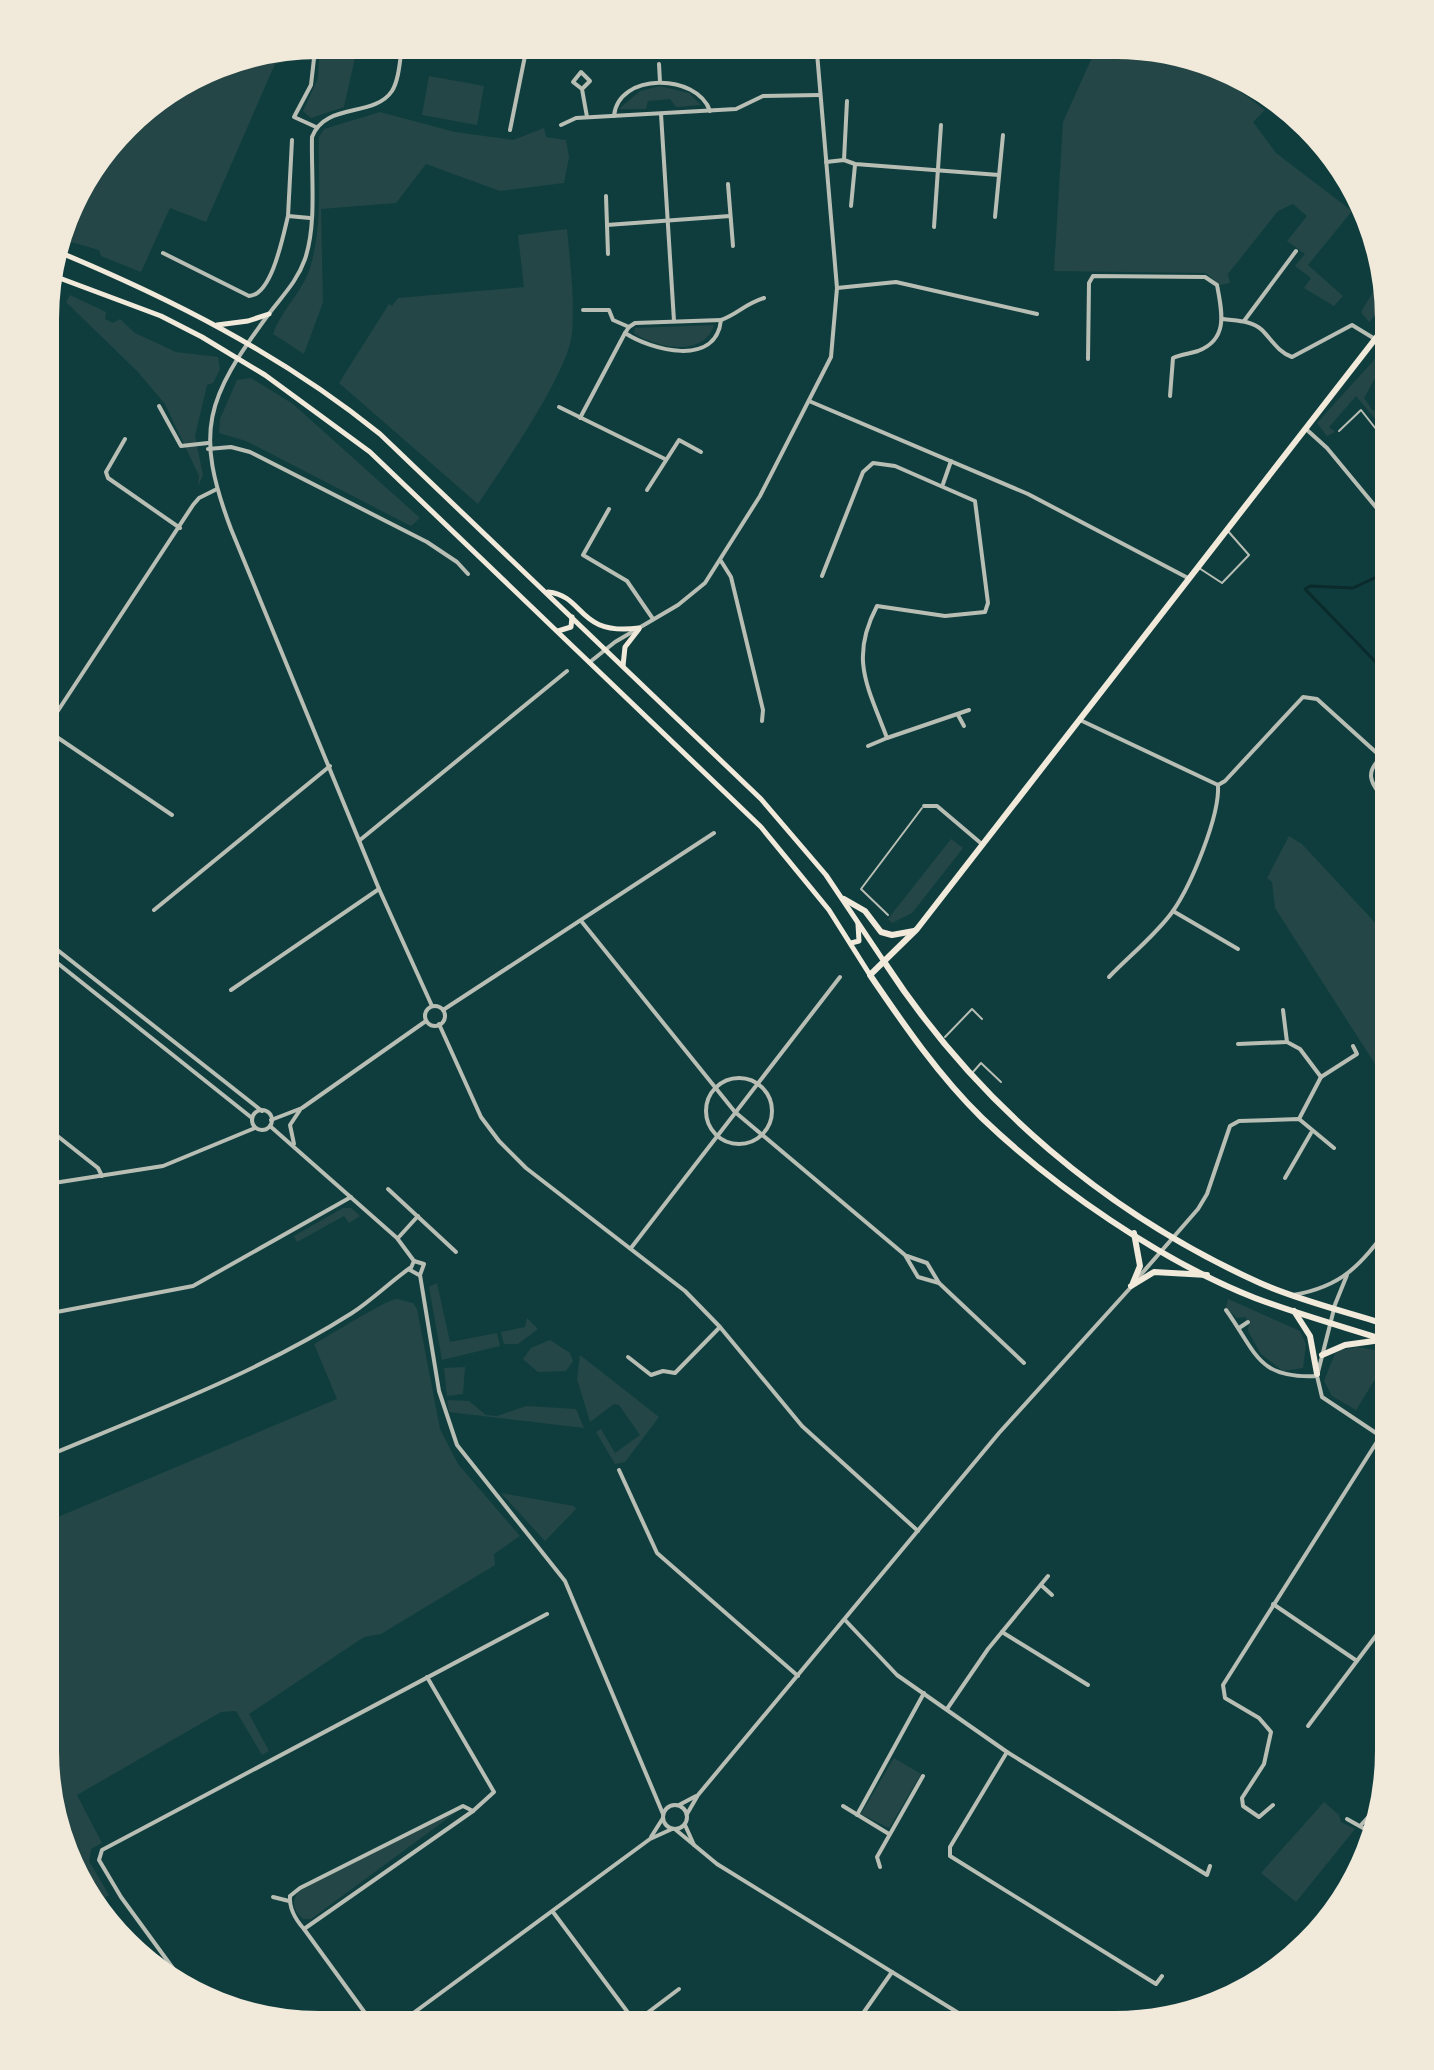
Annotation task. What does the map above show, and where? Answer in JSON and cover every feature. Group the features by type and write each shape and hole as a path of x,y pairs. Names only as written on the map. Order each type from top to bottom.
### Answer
{"highway":[{"path":"1379,1338 1253,1297 1207,1275 1134,1233 1060,1182 983,1119 944,1077 870,975 917,929 1380,333"},
{"path":"844,899 865,911 881,932 892,935 917,929"},
{"path":"885,963 970,1075 1028,1133 1129,1210 1262,1284 1379,1322"},
{"path":"1131,1286 1140,1266 1134,1233"},
{"path":"1131,1286 1154,1272 1207,1275"},
{"path":"1294,1311 1310,1336 1317,1375"},
{"path":"1322,1355 1345,1345 1379,1341"}],"main road":[{"path":"62,257 63,254 148,290 216,325 324,390 380,434 761,799 844,899 885,963"},
{"path":"57,277 161,316 241,359 332,421 370,452 761,827 796,866 870,975"},
{"path":"216,325 248,321 269,314"},
{"path":"547,592 561,595 591,622 603,628 615,631 639,628"},
{"path":"558,631 571,627 572,616"},
{"path":"623,666 625,647 639,628"},
{"path":"844,899 859,926 859,941 850,943"}],"street":[{"path":"314,54 311,85 294,117 316,127"},
{"path":"401,54 394,88 386,97 325,118 316,127 306,256 300,271 250,344 214,407 208,446 217,489 379,889 432,1006 443,1010"},
{"path":"510,130 525,54"},
{"path":"590,662 605,648 698,590 721,561 760,496 831,357 837,288 817,54"},
{"path":"659,64 660,82"},
{"path":"582,89 590,81 588,75 581,72 573,82 582,89 587,117"},
{"path":"614,116 616,106 629,93 660,82 694,91 706,101 710,111"},
{"path":"561,125 587,117 736,109 763,96 819,95"},
{"path":"844,160 847,101"},
{"path":"661,114 674,321"},
{"path":"934,227 941,125"},
{"path":"995,217 1003,135"},
{"path":"163,253 249,296 262,293 272,271 288,216 292,140"},
{"path":"826,162 844,160 855,164 999,175"},
{"path":"851,206 855,164"},
{"path":"728,184 733,246"},
{"path":"606,196 608,254"},
{"path":"288,216 310,218"},
{"path":"607,225 730,216"},
{"path":"1244,321 1296,251"},
{"path":"1088,359 1089,283 1093,276 1205,277 1217,285 1223,319 1218,335 1210,344 1173,358 1170,396"},
{"path":"837,288 896,282 1037,314"},
{"path":"580,418 625,333 635,323 721,320 734,316 743,305 764,298"},
{"path":"583,310 609,310 613,320 629,327"},
{"path":"1223,319 1244,321 1261,329 1282,353 1292,357 1352,325 1375,339"},
{"path":"625,333 656,350 687,351 708,341 720,329 721,320"},
{"path":"809,401 1028,494 1188,578"},
{"path":"159,406 181,446 231,447 250,452 411,533 457,562 468,574"},
{"path":"559,407 665,459"},
{"path":"1305,428 1327,448 1380,512"},
{"path":"125,439 106,472 108,478 180,528"},
{"path":"647,490 679,440 701,452"},
{"path":"943,484 951,461"},
{"path":"822,576 863,472 873,463 884,462 943,484 970,497 978,505 988,603 985,612 945,616 877,606 860,654 860,666 887,738"},
{"path":"54,716 199,498 217,489"},
{"path":"609,509 583,555 627,581 653,619"},
{"path":"721,561 731,577 763,710 762,721"},
{"path":"360,840 567,671"},
{"path":"1079,719 1211,785 1218,785 1303,697 1317,699 1379,755 1370,772 1372,784 1380,793"},
{"path":"868,746 969,710"},
{"path":"958,715 964,726"},
{"path":"54,735 172,815"},
{"path":"154,910 330,766"},
{"path":"1109,977 1173,911 1206,840 1219,802 1218,785"},
{"path":"924,806 937,806 983,845"},
{"path":"443,1010 714,833"},
{"path":"231,990 379,889"},
{"path":"1173,911 1238,949"},
{"path":"582,922 735,1112 905,1255 927,1263 939,1283 1024,1363"},
{"path":"54,947 271,1120"},
{"path":"54,960 252,1118 255,1128"},
{"path":"631,1248 840,977"},
{"path":"426,1021 425,1012 432,1006"},
{"path":"439,1024 445,1016 443,1010"},
{"path":"1283,1010 1287,1042"},
{"path":"271,1120 302,1108 426,1021 439,1024"},
{"path":"439,1024 481,1117 499,1141 526,1168 685,1291 720,1327 802,1426 918,1531"},
{"path":"1238,1044 1287,1042 1300,1049 1321,1077"},
{"path":"1299,1119 1321,1077 1357,1054 1353,1046"},
{"path":"741,1079 757,1084 773,1106 770,1127 763,1135 740,1145 717,1136 705,1112 708,1095 714,1087 741,1079"},
{"path":"295,1146 290,1125 302,1108"},
{"path":"252,1118 262,1111"},
{"path":"695,1847 685,1825 687,1814 698,1795 1022,1407 1174,1237 1207,1194 1230,1126 1239,1121 1299,1119"},
{"path":"1299,1119 1311,1133 1334,1148"},
{"path":"270,1126 271,1120"},
{"path":"270,1126 397,1238 414,1261 424,1264 420,1275"},
{"path":"54,1183 163,1166 255,1128 261,1130 270,1126"},
{"path":"54,1133 98,1168 102,1177"},
{"path":"1285,1178 1311,1133"},
{"path":"388,1189 456,1252"},
{"path":"54,1313 194,1286 351,1197"},
{"path":"397,1238 418,1216"},
{"path":"1292,1295 1329,1287 1348,1273 1379,1238"},
{"path":"905,1255 918,1277 939,1283"},
{"path":"54,1453 210,1386 309,1338 360,1308 410,1268 414,1261"},
{"path":"410,1268 413,1274 420,1275"},
{"path":"1348,1273 1334,1307 1317,1375 1322,1397 1379,1436"},
{"path":"420,1275 439,1391 449,1427 474,1471 553,1563 577,1605 663,1816 695,1847 964,2016"},
{"path":"1226,1310 1267,1368 1292,1378 1317,1375"},
{"path":"1239,1328 1248,1322"},
{"path":"628,1357 651,1375 663,1371 675,1373 720,1327"},
{"path":"1273,1805 1259,1817 1243,1806 1242,1798 1264,1764 1271,1732 1252,1714 1225,1698 1223,1685 1379,1438"},
{"path":"619,1470 657,1553 798,1676"},
{"path":"947,1709 1002,1632 1048,1576"},
{"path":"1041,1585 1052,1595"},
{"path":"1273,1604 1357,1661"},
{"path":"177,1973 121,1897 99,1860 102,1850 547,1614"},
{"path":"845,1620 897,1675 1007,1752 1207,1875 1210,1866"},
{"path":"1002,1632 1088,1685"},
{"path":"1308,1726 1379,1632"},
{"path":"304,1929 473,1811 494,1792 427,1677"},
{"path":"857,1815 924,1693"},
{"path":"1007,1752 950,1847 950,1856 957,1864 1156,1984 1162,1976"},
{"path":"880,1867 877,1857 923,1776"},
{"path":"655,1795 671,1805 679,1805 698,1795"},
{"path":"650,1839 671,1805"},
{"path":"679,1805 687,1814"},
{"path":"368,2016 291,1910 290,1896 300,1888 463,1806 473,1811"},
{"path":"843,1806 889,1834"},
{"path":"1361,1825 1372,1813"},
{"path":"1347,1819 1368,1830"},
{"path":"410,2016 650,1839 685,1825"},
{"path":"273,1897 289,1901"},
{"path":"553,1912 631,2016"},
{"path":"861,2016 893,1972"},
{"path":"643,2016 679,1989"}],"lane":[{"path":"1339,431 1361,410 1376,429 1380,428"},
{"path":"1197,567 1222,583 1249,555 1227,529"},
{"path":"888,915 861,889 924,806"},
{"path":"941,1040 972,1009 982,1019"},
{"path":"970,1075 981,1063 1001,1082"}],"shaded area":[{"path":"319,54 356,54 344,107 311,118 303,111 318,78"},
{"path":"1094,54 1116,54 1118,60 1136,55 1149,56 1218,75 1265,110 1253,122 1276,153 1352,211 1308,265 1343,296 1334,306 1304,288 1311,278 1295,266 1305,254 1287,241 1307,216 1293,204 1278,211 1228,274 1230,283 1220,285 1206,273 1054,271 1063,122"},
{"path":"307,55 306,58 275,64 206,222 170,208 141,272 101,256 99,250 66,241 68,234 90,187 109,158 144,120 187,90 218,74 267,59"},
{"path":"429,76 484,86 477,125 422,115"},
{"path":"660,86 689,93 701,105 676,107 670,99 648,101 646,109 619,109 640,91"},
{"path":"380,112 455,132 513,140 544,128 546,137 566,140 569,157 564,183 500,191 426,164 396,203 321,209 323,302 304,354 273,334 306,277 314,252 318,219 319,137 324,129"},
{"path":"567,229 573,307 568,350 533,420 478,504 339,383 389,304 392,306 398,298 524,287 518,235"},
{"path":"1378,284 1379,310 1369,322 1361,312"},
{"path":"70,295 106,312 105,319 113,323 120,319 135,333 176,352 218,357 220,369 213,383 207,385 195,436 203,475 198,486 199,476 165,404 138,372 66,302"},
{"path":"714,325 709,335 690,346 666,346 634,333 635,328"},
{"path":"1375,359 1380,369 1364,398 1373,411 1380,406 1380,417 1376,420 1356,396 1329,427 1335,432 1327,436 1317,423"},
{"path":"251,378 293,404 420,518 411,526 246,441 219,433 220,419 237,380"},
{"path":"1289,836 1302,844 1380,927 1379,1071 1275,908 1272,882 1267,878"},
{"path":"951,839 963,848 912,913 892,923 888,919"},
{"path":"343,1208 351,1208 360,1216 349,1223 344,1216 297,1242 294,1236"},
{"path":"437,1283 450,1342 497,1333 500,1346 442,1360 429,1287"},
{"path":"397,1299 413,1303 417,1309 440,1429 458,1464 520,1536 494,1554 495,1565 381,1634 364,1637 249,1714 269,1751 262,1755 236,1711 221,1712 77,1795 102,1843 91,1849 89,1861 109,1895 101,1900 81,1868 68,1836 56,1785 54,1519 337,1399 314,1344"},
{"path":"1228,1299 1300,1331 1306,1344 1303,1368 1283,1371 1261,1354 1248,1331 1249,1322 1245,1317 1237,1318 1226,1308"},
{"path":"527,1318 538,1329 518,1344 504,1344 501,1332 525,1327"},
{"path":"550,1340 570,1353 573,1361 566,1371 538,1372 523,1359 531,1348"},
{"path":"1358,1347 1379,1351 1379,1372 1356,1410 1332,1396 1324,1381 1336,1351"},
{"path":"580,1355 659,1417 625,1462 615,1464 596,1432 601,1429 615,1453 640,1435 619,1405 614,1404 590,1422 577,1379"},
{"path":"465,1367 463,1394 447,1396 444,1368"},
{"path":"447,1400 469,1401 486,1415 497,1416 526,1406 576,1409 584,1428 449,1412"},
{"path":"501,1493 574,1506 576,1509 545,1541"},
{"path":"894,1758 921,1774 889,1828 861,1814"},
{"path":"1324,1802 1339,1815 1341,1822 1355,1829 1296,1902 1261,1873"},
{"path":"459,1810 311,1919 303,1919 295,1909 294,1901 300,1890"}],"waterway":[{"path":"1380,576 1353,588 1310,586 1305,589 1380,666"}]}
